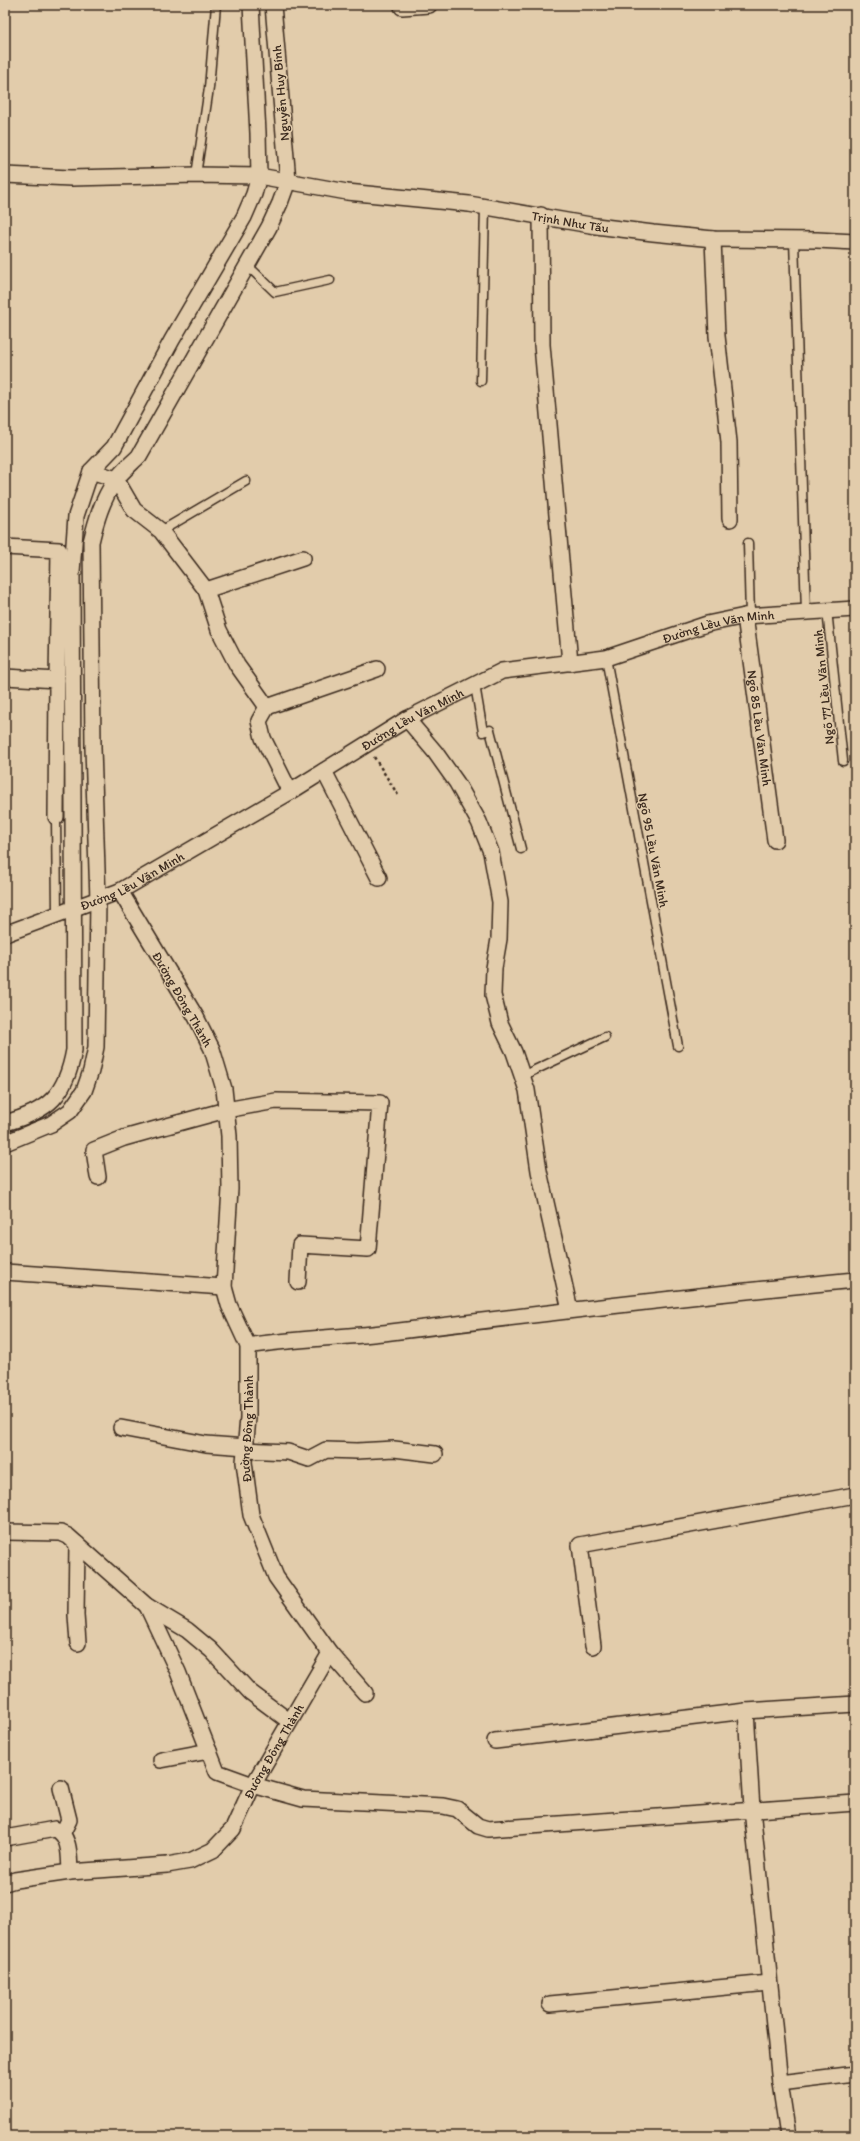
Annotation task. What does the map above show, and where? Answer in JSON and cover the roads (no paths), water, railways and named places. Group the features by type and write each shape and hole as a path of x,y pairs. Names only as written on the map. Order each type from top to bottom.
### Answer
{"street":[{"path":"5,1123 27,1117 45,1106 59,1093 67,1080 74,1050 72,910 72,572 76,516 91,471 114,447 172,340 244,217 259,176 251,5"},
{"name":"Nguyễn Huy Bính","path":"273,5 288,181"},
{"path":"402,7 429,5"},
{"name":"Trịnh Như Tấu","path":"5,175 71,178 196,175 259,176 347,192 485,207 541,215 596,226 713,239 855,242"},
{"path":"5,1143 51,1124 70,1111 84,1091 89,1078 96,1047 98,900 93,748 91,542 98,514 116,480 139,456 247,265 280,203 288,181"},
{"path":"541,215 542,345 570,663"},
{"path":"713,239 717,336 729,442 730,519"},
{"path":"91,471 116,480 134,510 161,532 206,590 219,630 237,665 267,707"},
{"path":"5,547 59,550 56,817"},
{"path":"206,590 303,558"},
{"name":"Đường Lều Văn Minh","path":"5,934 57,913 72,910 120,891 290,792 407,719 502,671 606,658 707,624 747,616 855,609"},
{"name":"Ngõ 85 Lều Văn Minh","path":"747,616 775,840"},
{"path":"290,792 263,738 258,721 267,707 377,669"},
{"path":"5,677 57,680"},
{"path":"407,719 435,752 457,783 479,822 491,852 500,902 499,939 494,968 493,995 500,1023 514,1052 527,1090 538,1171 570,1310"},
{"path":"324,771 379,878"},
{"name":"Đường Đông Thành","path":"5,1883 15,1880 70,1872 167,1865 190,1861 213,1850 233,1829 253,1785 330,1653 276,1577 251,1515 244,1462 248,1418 248,1346 230,1305 224,1287 230,1189 229,1136 224,1089 212,1049 196,1017 120,891"},
{"path":"98,1177 94,1150 124,1138 226,1110 276,1101 380,1103 368,1248 300,1245 298,1282"},
{"path":"5,1272 224,1287"},
{"path":"248,1346 290,1339 349,1337 670,1298 855,1280"},
{"path":"121,1428 206,1444 288,1452 309,1459 326,1450 357,1452 394,1448 435,1454"},
{"path":"593,1646 580,1545 855,1495"},
{"path":"5,1532 61,1533 77,1544 147,1606 187,1630 211,1650 250,1692 290,1721"},
{"path":"77,1544 76,1615 78,1643"},
{"path":"147,1606 178,1672 217,1772 253,1785 303,1799 457,1808 478,1826 488,1829 752,1809 855,1803"},
{"path":"330,1653 365,1693"},
{"path":"495,1741 746,1712 855,1704"},
{"path":"746,1712 752,1809 780,2083 788,2136"},
{"path":"161,1760 210,1752"},
{"path":"61,1788 69,1820 63,1832"},
{"path":"5,1838 55,1829 63,1832 66,1838 70,1872"},
{"path":"550,2004 770,1983"},
{"path":"780,2083 855,2074"}],"lane":[{"path":"196,175 209,88 216,5"},
{"path":"481,381 485,207"},
{"path":"794,240 806,612"},
{"path":"247,265 275,292 330,280"},
{"path":"161,532 246,481"},
{"path":"747,616 748,543"},
{"name":"Ngõ 77 Lều Văn Minh","path":"827,610 843,761"},
{"name":"Ngõ 95 Lều Văn Minh","path":"606,658 678,1046"},
{"path":"474,685 483,732 490,730 521,849"},
{"path":"56,817 57,913"},
{"path":"522,1076 605,1037"}]}
